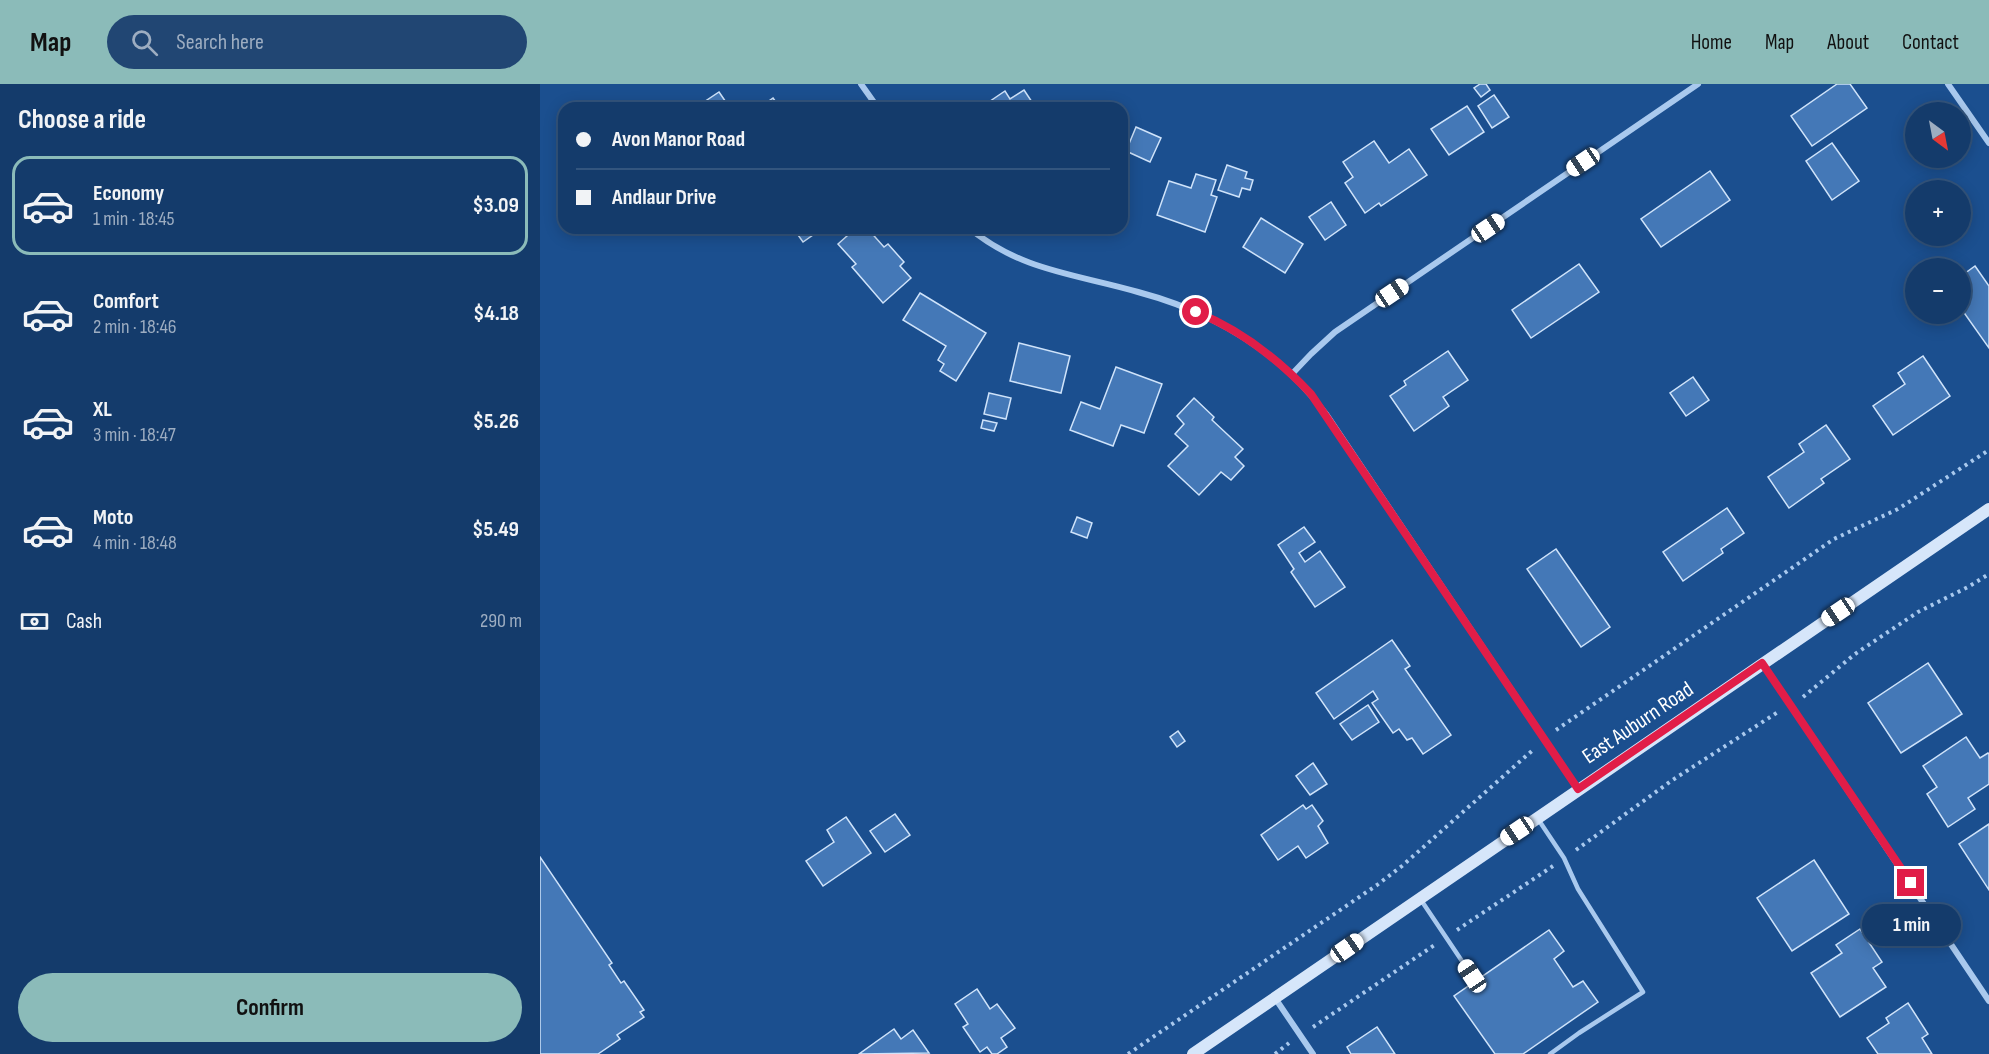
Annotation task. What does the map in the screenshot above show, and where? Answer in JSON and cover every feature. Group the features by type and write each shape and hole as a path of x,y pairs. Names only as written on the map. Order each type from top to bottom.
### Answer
{"main road":[{"name":"East Auburn Road","path":"1193,1054 1989,509"}],"street":[{"path":"861,84 874,102"},
{"path":"1292,374 1335,332 1698,84"},
{"path":"1948,84 1989,143"},
{"path":"978,234 1006,254 1024,262 1140,292 1210,318 1259,347 1292,374 1326,414 1578,789"},
{"path":"1762,663 1989,1001"},
{"path":"1275,998 1313,1054"}],"lane":[{"path":"1537,817 1564,858 1578,889 1643,992 1550,1054"},
{"path":"1420,898 1472,976"}],"path":[{"path":"1561,725 1834,539 1898,509 1989,450"},
{"path":"1808,694 1855,654 1918,612 1989,574"},
{"path":"1320,1023 1564,858 1671,781 1772,716"},
{"path":"1128,1054 1377,885 1402,866 1527,754"},
{"path":"1275,1054 1280,1050"}],"building":[{"path":"1480,84 1486,84 1490,90 1481,97 1474,88"},
{"path":"1837,84 1850,84 1867,108 1812,146 1791,116"},
{"path":"1024,90 1032,102 989,102 1005,91 1010,99"},
{"path":"719,92 726,102 704,102"},
{"path":"1494,95 1509,117 1492,128 1478,106"},
{"path":"1467,106 1484,132 1449,155 1431,129"},
{"path":"1136,127 1161,138 1150,162 1128,152"},
{"path":"1374,141 1389,163 1409,149 1427,175 1381,206 1379,203 1365,213 1345,183 1353,177 1343,162"},
{"path":"1832,143 1859,181 1832,200 1806,161"},
{"path":"1227,165 1247,172 1245,178 1253,180 1250,190 1242,188 1239,197 1218,190"},
{"path":"1710,171 1730,200 1661,247 1641,219"},
{"path":"1196,174 1216,180 1211,195 1217,197 1205,232 1157,215 1169,181 1191,188"},
{"path":"1331,202 1346,225 1325,240 1309,217"},
{"path":"1261,218 1303,244 1285,273 1243,247"},
{"path":"797,234 814,234 803,242"},
{"path":"849,234 872,234 884,247 888,244 904,262 900,266 911,278 883,303 852,267 856,264 838,244"},
{"path":"1579,264 1599,292 1531,338 1512,310"},
{"path":"1975,266 1989,286 1989,348 1971,323 1971,269"},
{"path":"920,293 986,333 956,381 940,371 944,364 938,360 946,346 903,320"},
{"path":"1019,343 1070,356 1061,393 1010,381"},
{"path":"1448,351 1468,380 1443,397 1449,406 1414,431 1390,396 1406,385 1404,381"},
{"path":"1923,356 1950,396 1893,435 1873,406 1905,384 1898,373"},
{"path":"1116,367 1162,384 1144,433 1121,425 1113,446 1070,430 1081,402 1100,409"},
{"path":"1693,377 1709,400 1686,416 1670,393"},
{"path":"989,393 1011,398 1006,419 984,414"},
{"path":"1194,398 1214,417 1212,420 1243,449 1235,457 1244,466 1231,480 1221,472 1199,495 1168,466 1188,446 1175,434 1184,424 1177,416"},
{"path":"983,420 997,423 994,431 981,428"},
{"path":"1826,425 1850,459 1821,479 1824,483 1789,508 1768,477 1804,452 1799,444"},
{"path":"1727,508 1744,533 1721,549 1723,553 1683,581 1663,552"},
{"path":"1077,517 1092,523 1087,538 1071,532"},
{"path":"1304,527 1315,542 1299,553 1305,562 1320,551 1345,587 1315,607 1291,572 1294,569 1278,545"},
{"path":"1556,549 1610,627 1581,647 1527,569"},
{"path":"1392,640 1410,666 1405,669 1451,735 1423,754 1412,738 1407,740 1399,729 1393,733 1372,703 1378,699 1373,691 1334,719 1316,693"},
{"path":"1928,663 1962,714 1901,753 1868,703"},
{"path":"1368,705 1379,722 1352,740 1340,724"},
{"path":"1178,731 1185,741 1177,747 1170,737"},
{"path":"1966,737 1980,758 1989,754 1989,784 1968,798 1975,809 1948,827 1927,794 1937,787 1923,766"},
{"path":"1313,763 1327,784 1310,795 1296,776"},
{"path":"1303,805 1306,809 1312,805 1323,821 1318,826 1328,843 1306,858 1298,846 1278,860 1261,835"},
{"path":"895,814 910,835 885,852 870,831"},
{"path":"846,817 871,853 823,886 806,861 834,842 827,830"},
{"path":"1989,824 1989,890 1959,844"},
{"path":"540,857 612,963 609,965 621,983 624,981 644,1010 640,1012 644,1017 617,1035 620,1039 598,1054 540,1054"},
{"path":"1814,860 1849,914 1792,951 1757,898"},
{"path":"1860,929 1882,962 1873,968 1886,987 1840,1017 1811,973 1842,953 1836,945"},
{"path":"1549,930 1564,951 1554,959 1573,987 1583,981 1598,1002 1523,1054 1495,1054 1454,996"},
{"path":"977,989 990,1009 997,1004 1015,1028 1001,1038 1007,1047 997,1054 992,1054 987,1047 980,1052 963,1027 968,1024 955,1004"},
{"path":"1908,1003 1928,1034 1922,1038 1932,1054 1878,1054 1867,1038 1889,1023 1886,1018"},
{"path":"1377,1027 1395,1054 1351,1054 1347,1047"},
{"path":"894,1029 901,1039 913,1030 929,1053 859,1054"}],"route":[{"path":"1196,312 1259,347 1292,374 1311,394 1578,789 1762,663 1911,883"}]}
